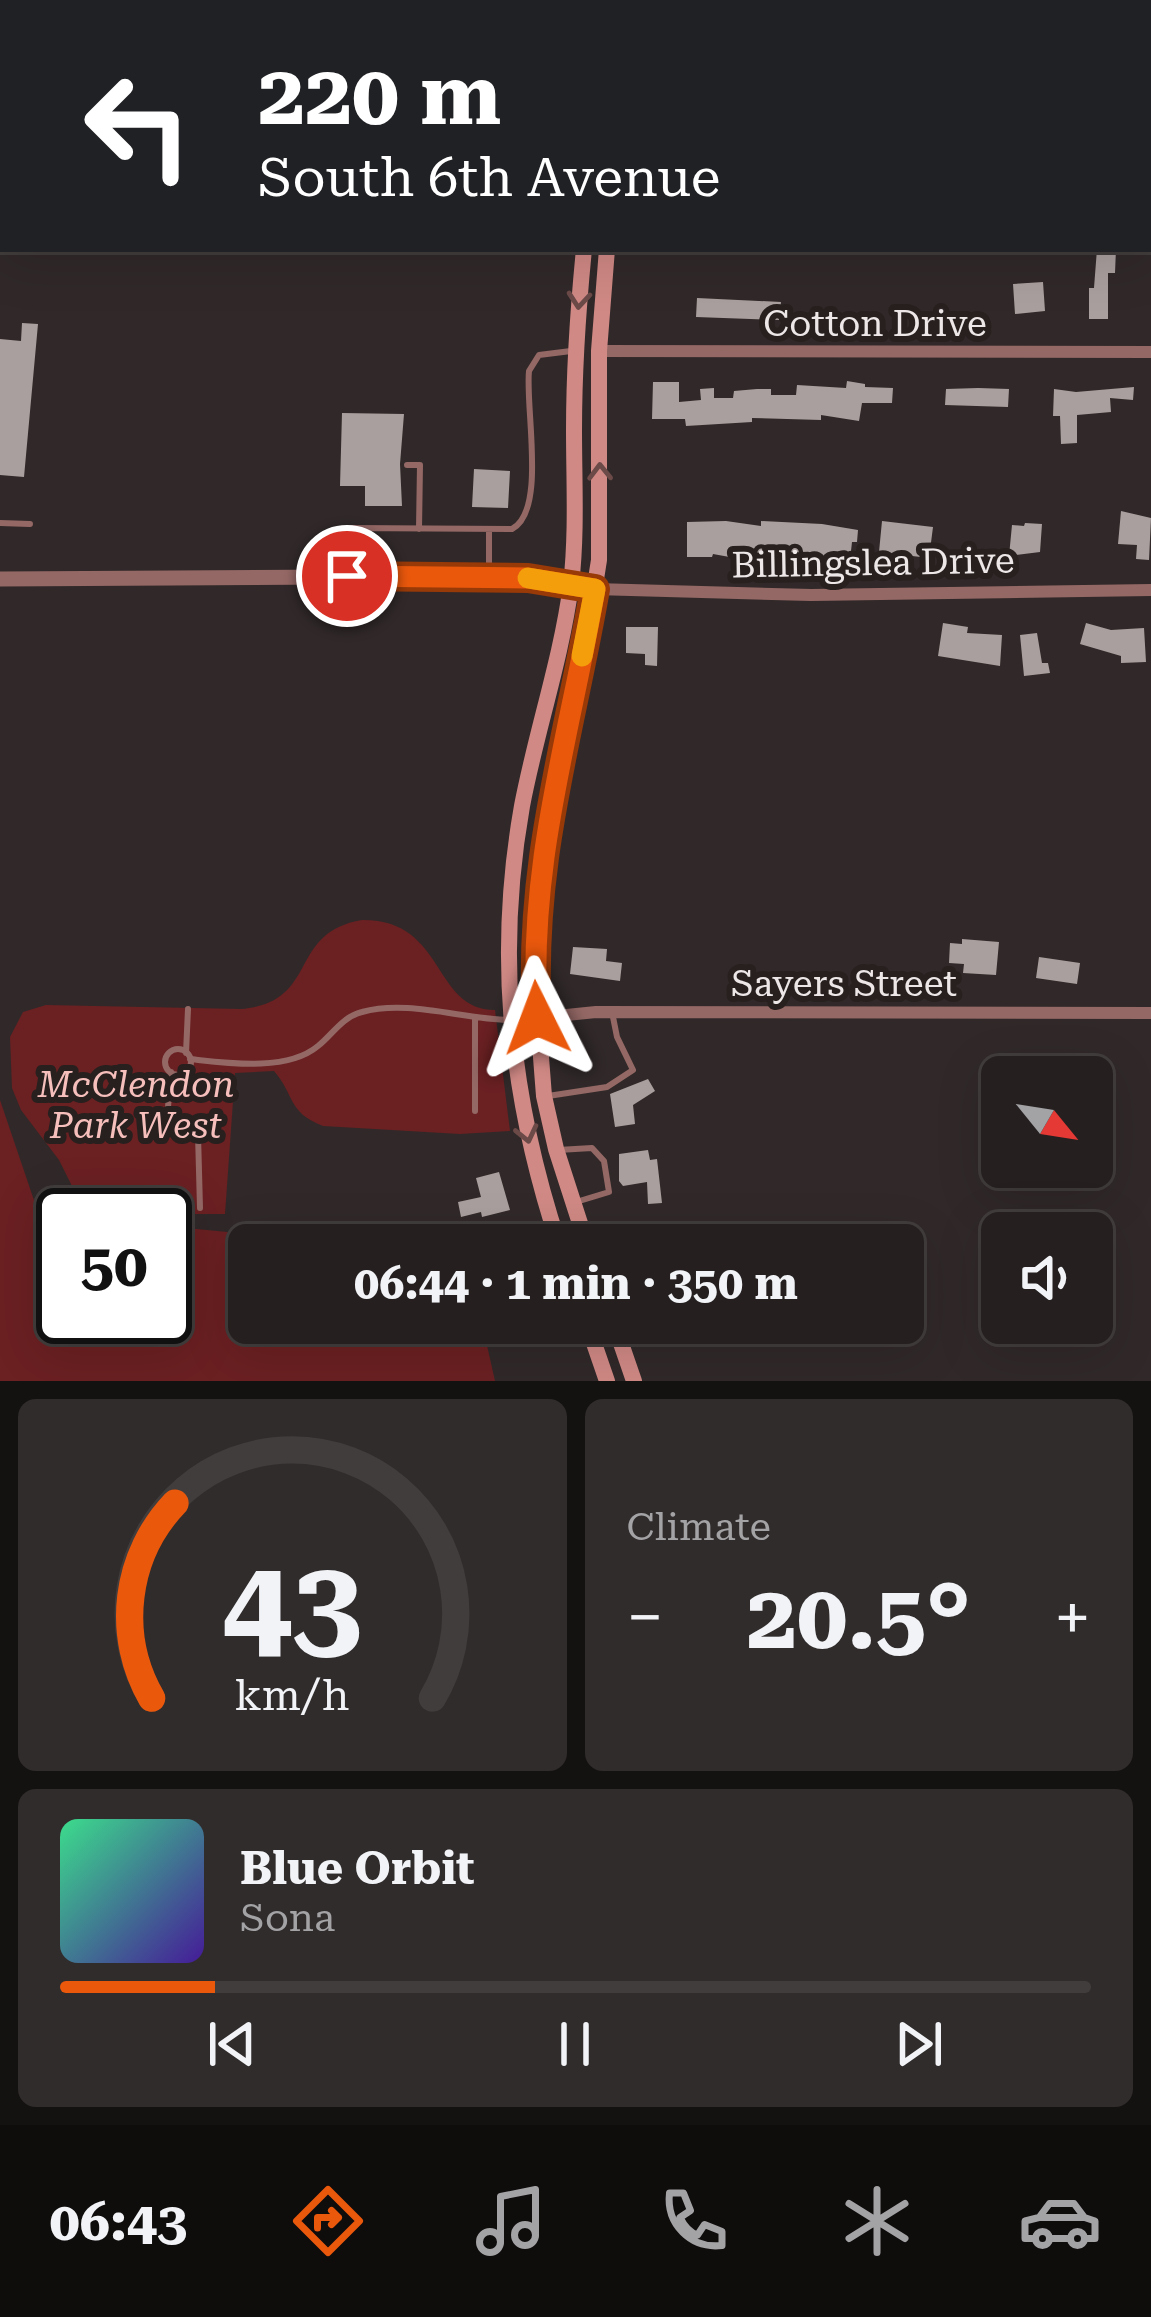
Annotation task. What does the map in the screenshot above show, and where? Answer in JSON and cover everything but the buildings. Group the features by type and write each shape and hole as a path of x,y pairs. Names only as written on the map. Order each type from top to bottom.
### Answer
{"main road":[{"path":"553,1224 525,1128 512,1020 509,935 531,762 571,584 576,523 575,351 584,252"},
{"path":"580,1224 544,1096 534,922 555,771 595,589 600,532 599,351 607,252"},
{"path":"575,351 599,351"},
{"path":"571,584 595,589"},
{"path":"512,1020 537,1018"},
{"path":"594,1344 607,1381"},
{"path":"621,1344 634,1381"}],"street":[{"name":"Cotton Drive","path":"599,351 1151,352"},
{"path":"0,579 490,576 571,584"},
{"name":"Billingslea Drive","path":"595,589 811,595 1151,590"},
{"name":"Sayers Street","path":"537,1018 612,1012 1151,1013"}],"lane":[{"path":"347,576 350,528 512,530 528,516 527,378 531,365 546,352 575,351"},
{"path":"407,465 420,465 418,529"},
{"path":"0,523 30,524"},
{"path":"489,529 490,576"},
{"path":"171,1072 186,1072 188,1009"},
{"path":"200,1208 198,1133 184,1133 171,1123 171,1072 166,1061 170,1053 232,1062 298,1058 345,1020 368,1011 512,1020"},
{"path":"544,1096 607,1088 632,1070 612,1012"},
{"path":"475,1018 475,1112"},
{"path":"556,1150 588,1147 600,1154 607,1167 609,1192 573,1203"}],"green space":[{"name":"McClendon Park West","path":"362,920 389,924 409,934 459,996 495,1010 510,1131 460,1134 323,1126 297,1109 274,1071 235,1073 225,1214 192,1214 192,1188 73,1188 59,1160 21,1110 12,1088 10,1037 23,1012 46,1005 241,1009 266,1004 283,994 322,938"},
{"path":"0,1100 36,1206 36,1344 192,1344 192,1229 228,1232 228,1344 487,1344 495,1381 0,1381"}],"slow traffic":[{"path":"528,578 595,589 582,656"}],"route":[{"path":"347,576 490,576 595,589 555,771 539,876 534,922 537,1018"}]}
